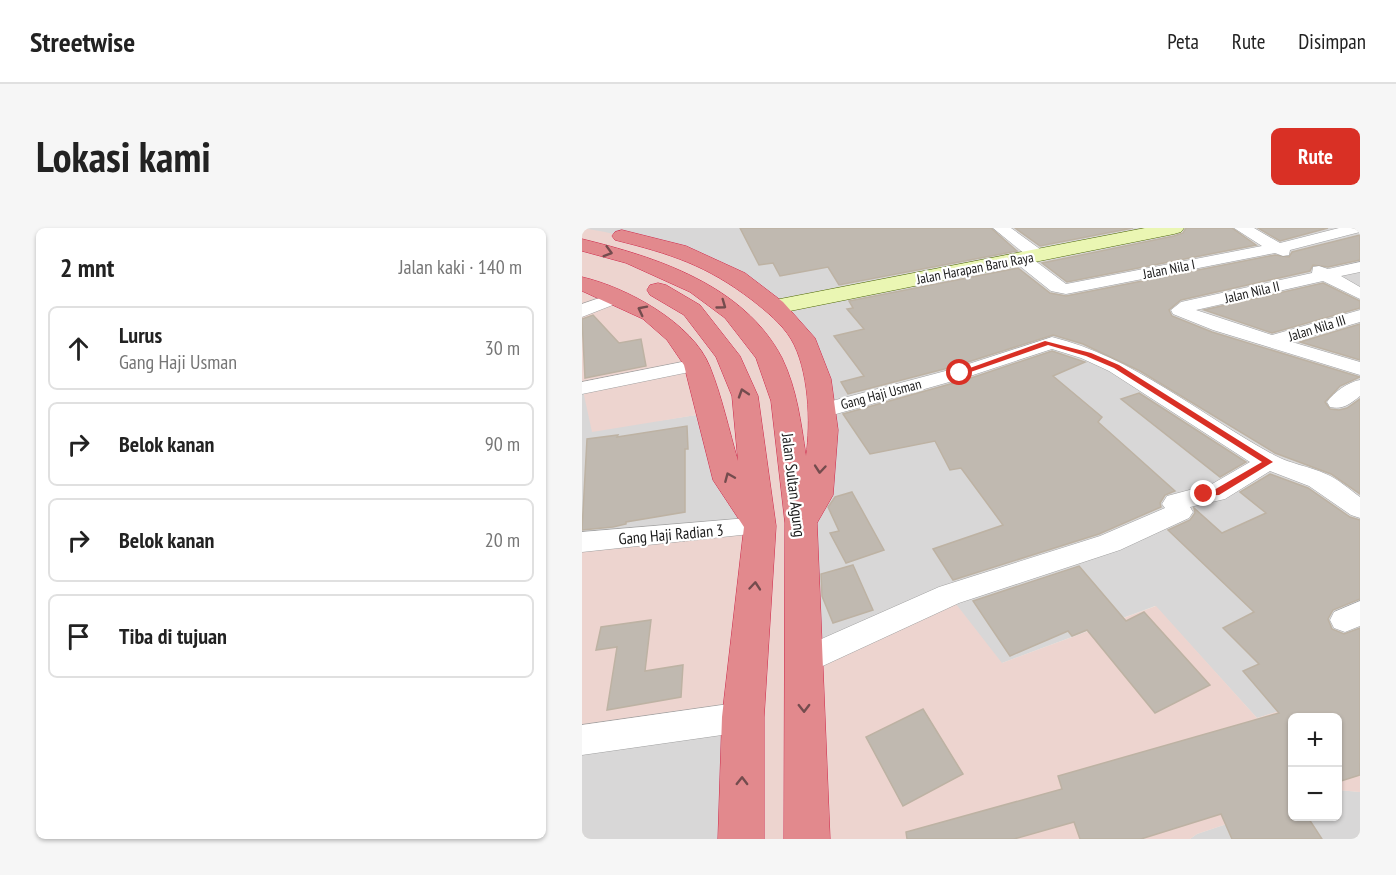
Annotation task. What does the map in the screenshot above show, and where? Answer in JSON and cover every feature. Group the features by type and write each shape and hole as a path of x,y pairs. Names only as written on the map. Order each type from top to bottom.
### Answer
{"highway":[{"path":"582,228 679,250 714,265 737,278 775,306 803,338 818,378 824,430 817,495 801,523"},
{"name":"Jalan Sultan Agung","path":"582,245 653,274 698,287 733,313 754,336 769,358 784,401 801,523 807,839"},
{"name":"Jalan Sultan Agung","path":"582,261 616,270 653,274 692,310 728,356 746,396 760,526 743,717 741,839"},
{"path":"653,274 714,265"},
{"path":"582,283 651,314 676,335 697,365 728,480 760,526"}],"street":[{"path":"1001,228 1030,258"},
{"name":"Jalan Harapan Baru Raya","path":"775,306 1030,258 1174,228"},
{"path":"1242,228 1360,294"},
{"name":"Jalan Nila I","path":"1030,258 1061,289 1278,248 1358,228"},
{"name":"Jalan Nila II","path":"1274,341 1220,326 1180,310 1188,306 1360,267"},
{"path":"582,311 617,297"},
{"name":"Jalan Nila III","path":"1274,341 1360,316"},
{"path":"1274,341 1360,369"},
{"name":"Gang Haji Usman","path":"821,411 960,373 1048,342 1116,367 1197,420 1268,462"},
{"path":"582,388 697,365"},
{"path":"1338,402 1360,386"},
{"path":"803,661 949,595 1110,543 1137,532 1180,512 1176,502 1209,492 1216,493 1268,462 1318,480 1360,509"},
{"name":"Gang Haji Radian 3","path":"582,542 760,526"},
{"path":"582,740 743,717"}],"shaded area":[{"path":"582,228 1360,228 1360,686 1257,718 1155,606 1002,663 803,661 679,250"},
{"path":"582,228 679,250 775,307 818,379 803,661 949,595 1002,663 1156,606 1257,718 1360,686 1360,792 1342,790 1342,713 1288,713 1288,803 1197,834 1190,839 741,839 743,717 582,740 582,542 760,526 709,413 592,432 582,386"},
{"path":"582,386 657,421 709,413 760,526 582,542"},
{"path":"743,717 741,839 582,839 582,740"},
{"path":"1342,790 1360,792 1360,839 1190,839 1197,834 1288,803 1288,821 1342,821"}],"building":[{"path":"740,228 991,228 1017,251 839,285 828,267 780,276 773,263 759,265"},
{"path":"1015,228 1133,228 1040,246"},
{"path":"1186,228 1232,228 1256,245 1067,282 1042,263 1174,236 1183,233"},
{"path":"1258,228 1328,228 1280,241"},
{"path":"1360,235 1360,260 1328,267 1313,265 1310,271 1181,300 1169,310 1172,316 1212,332 1360,377 1340,386 1325,402 1330,409 1339,410 1347,408 1360,399 1360,494 1331,474 1275,453 1140,371 1083,344 1053,335 952,367 848,394 841,382 864,376 834,336 864,329 847,309 853,308 849,301 1018,268 1050,293 1066,296 1275,255 1289,257 1292,252"},
{"path":"1323,283 1360,301 1360,308 1272,333 1204,310"},
{"path":"593,315 619,343 641,339 646,366 585,378 582,319"},
{"path":"1360,324 1360,360 1300,342"},
{"path":"1052,351 1085,362 1053,376 1102,417 1098,422 1175,491 1165,495 1160,503 1161,507 1099,534 953,580 933,549 1003,525 961,468 950,470 935,441 870,454 843,414 968,379"},
{"path":"1139,393 1246,462 1220,477 1121,399"},
{"path":"687,426 685,512 626,522 626,524 613,527 582,530 587,439 618,435 617,437"},
{"path":"1270,474 1308,488 1350,517 1360,520 1360,599 1333,610 1328,619 1332,629 1344,634 1360,628 1360,775 1342,781 1342,713 1288,713 1288,821 1310,821 1322,839 1232,839 1221,814 1141,839 1080,839 1074,822 1014,839 907,839 906,832 1062,789 1058,776 1279,713 1243,671 1259,664 1223,628 1254,612 1168,530 1190,520 1195,513 1194,508 1222,533 1266,513 1240,492"},
{"path":"852,492 884,550 846,563 830,533 839,531 828,507 835,497"},
{"path":"853,565 873,610 833,623 822,596 821,574"},
{"path":"1079,566 1126,621 1144,612 1210,685 1155,713 1087,630 1072,636 1068,631 1010,656 973,601"},
{"path":"651,620 645,671 683,665 681,697 607,710 617,647 596,650 601,627"},
{"path":"923,709 963,774 903,806 866,737"}],"route":[{"path":"960,373 1048,342 1088,354 1116,367 1197,420 1268,462 1216,493 1204,494"}]}
